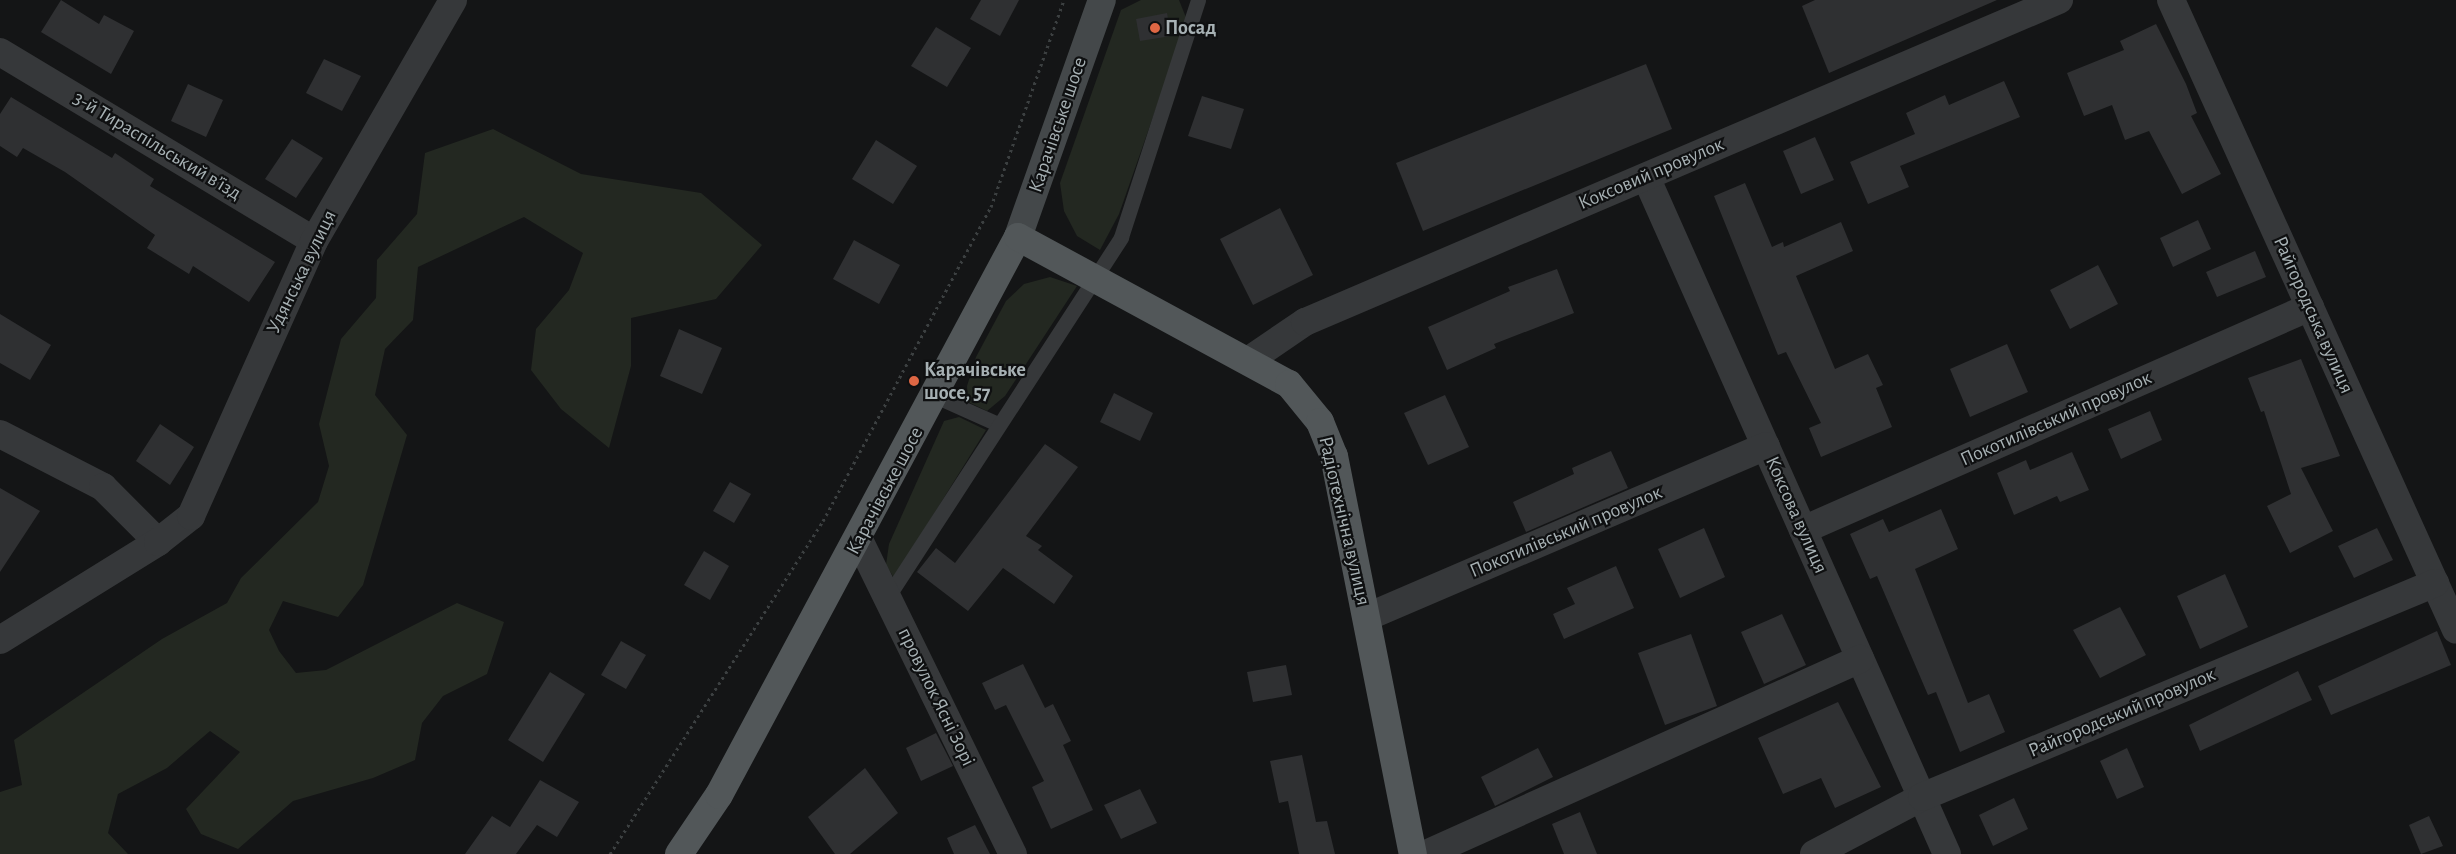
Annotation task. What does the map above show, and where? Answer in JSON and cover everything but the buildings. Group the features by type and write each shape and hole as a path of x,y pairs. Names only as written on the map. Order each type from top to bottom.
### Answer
{"main road":[{"name":"Карачівське шосе","path":"679,854 720,795 859,540 1018,237 1102,0"},
{"name":"Радіотехнічна вулиця","path":"1018,237 1249,360 1289,384 1320,422 1334,456 1413,854"}],"street":[{"name":"Удянська вулиця","path":"0,640 158,542 191,516 314,241 452,0"},
{"name":"Коксовий провулок","path":"1249,360 1306,322 2059,0"},
{"name":"Райгородська вулиця","path":"2171,0 2456,630"},
{"name":"3-й Тираспільський в’їзд","path":"0,52 314,241"},
{"name":"Коксова вулиця","path":"1646,177 1947,854"},
{"name":"Покотилівський провулок","path":"1803,530 2310,307"},
{"path":"0,434 102,487 158,542"},
{"name":"Покотилівський провулок","path":"1367,617 1766,446"},
{"name":"провулок Ясні Зорі","path":"859,540 1013,854"},
{"name":"Райгородський провулок","path":"1814,854 1922,797 2435,583"},
{"path":"1426,854 1860,658"}],"lane":[{"path":"887,598 1121,237 1198,0"},
{"path":"935,396 998,424"}],"path":[{"path":"610,854 823,521 991,207 1064,0"}],"shaded area":[{"path":"1141,0 1179,0 1187,20 1119,214 1100,250 1077,236 1064,211 1060,183 1121,10"},
{"path":"493,129 581,174 701,193 762,245 716,299 631,318 631,366 609,448 561,409 531,370 536,329 569,290 583,253 524,217 418,267 413,320 385,349 375,395 407,435 363,585 338,617 283,601 269,630 279,651 296,673 326,670 457,603 504,622 487,674 443,696 422,723 415,760 373,778 293,801 238,849 201,834 186,809 240,752 210,731 167,768 118,794 108,833 128,854 0,854 0,792 22,785 14,740 162,639 227,603 241,578 318,502 329,466 319,424 341,339 376,298 377,260 417,214 425,153"},
{"path":"1050,277 1077,286 1005,396 987,411 968,402 967,386 976,357 1006,301 1024,284"},
{"path":"959,417 986,430 894,578 886,565 889,544 944,421"}],"place":[{"name":"Посад","path":"1155,28"},
{"name":"Карачівське шосе, 57","path":"914,381"}]}
